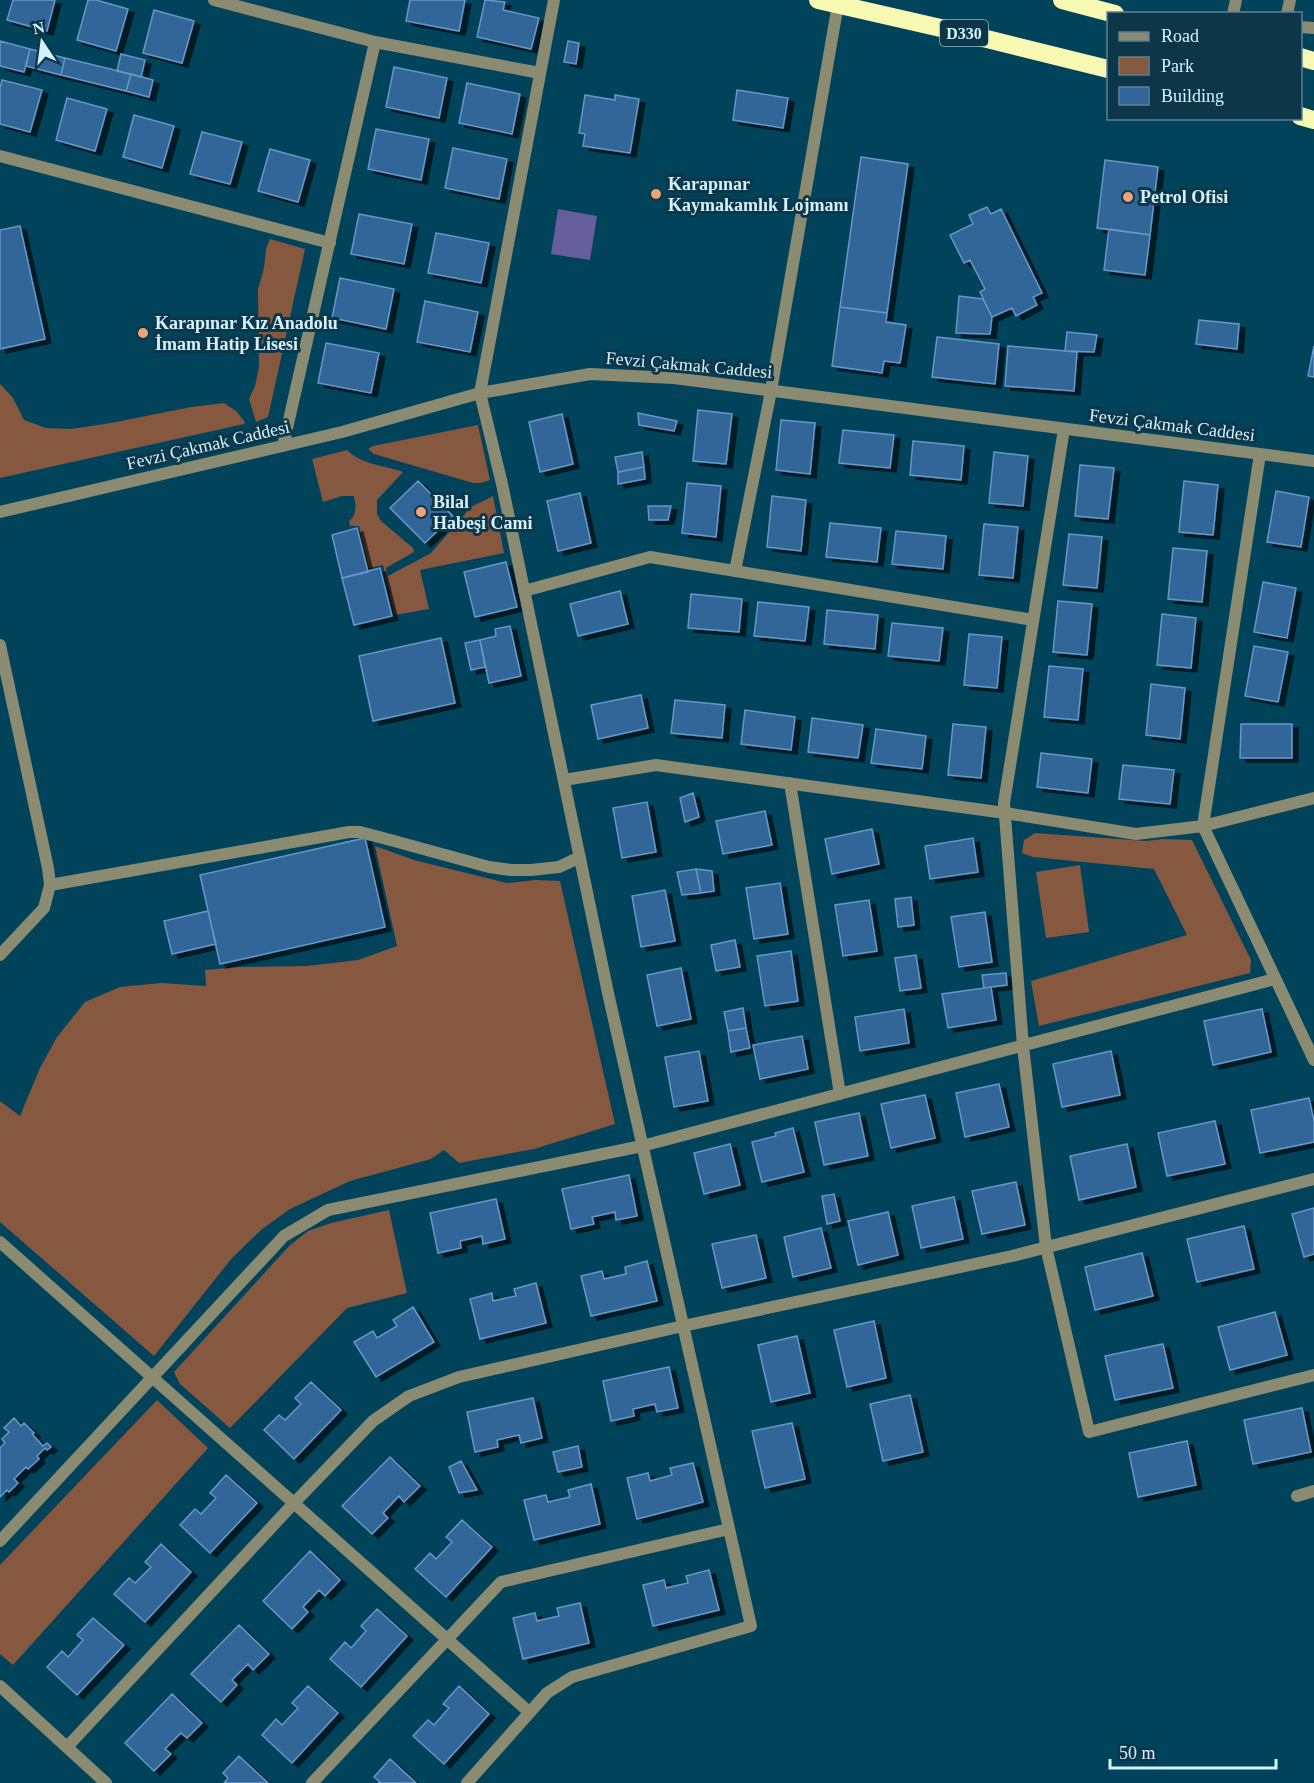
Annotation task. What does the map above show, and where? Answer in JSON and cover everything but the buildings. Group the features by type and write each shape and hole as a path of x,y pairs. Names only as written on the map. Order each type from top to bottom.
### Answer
{"highway":[{"name":"D330","path":"818,0 1107,69"},
{"path":"1062,0 1107,12"}],"street":[{"path":"214,0 375,42 540,73"},
{"path":"467,1783 547,1693 572,1677 751,1626 608,993 502,484 480,393 554,0"},
{"path":"735,571 771,391 838,4"},
{"path":"283,446 375,42"},
{"path":"0,156 330,243"},
{"name":"Fevzi Çakmak Caddesi","path":"0,512 342,432 480,393 590,374 674,378 1314,461"},
{"path":"1064,429 1004,803 1023,1046 1046,1247 1089,1432 1314,1375"},
{"path":"1260,454 1203,826 1314,1060"},
{"path":"524,591 650,557 1033,620"},
{"path":"0,645 50,885 44,908 0,955"},
{"path":"564,780 656,765 1005,813 1136,834 1203,826 1314,798"},
{"path":"790,783 840,1094"},
{"path":"50,885 349,832 360,832 489,867 511,870 559,867 580,857"},
{"path":"0,1540 284,1236 328,1210 642,1146 1275,979"},
{"path":"67,1747 373,1421 409,1396 459,1377 1046,1247 1314,1179"},
{"path":"0,1242 529,1712"},
{"path":"1298,1496 1314,1491"},
{"path":"312,1783 501,1582 729,1529"},
{"path":"0,1686 106,1783"}],"green space":[{"path":"270,239 305,249 268,417 256,422 249,399 255,386 259,367 258,289"},
{"path":"0,384 13,398 24,420 46,428 71,429 224,403 236,411 245,422 0,478"},
{"path":"478,425 490,480 481,483 473,483 374,454 368,449 373,446"},
{"path":"347,450 366,462 403,472 377,500 377,514 381,521 413,548 414,552 386,568 388,576 431,553 471,507 493,496 504,553 420,570 429,609 395,615 383,565 369,568 359,526 350,526 349,521 355,510 354,496 342,496 323,502 312,459"},
{"path":"1035,833 1146,841 1192,840 1251,960 1250,973 1039,1026 1031,981 1187,935 1154,869 1033,857 1022,853 1024,840"},
{"path":"375,846 414,860 507,883 535,880 560,881 615,1124 534,1149 459,1163 444,1150 431,1159 350,1181 290,1209 261,1230 232,1258 154,1356 0,1222 0,1101 20,1116 40,1068 57,1037 85,1002 120,987 161,983 206,986 205,970 307,966 358,960 397,946"},
{"path":"1080,865 1089,932 1046,938 1036,872"},
{"path":"389,1210 407,1293 347,1308 230,1428 180,1384 174,1372 290,1245 308,1231 331,1223"},
{"path":"157,1400 208,1448 13,1665 0,1654 0,1565"}],"shaded area":[{"path":"558,209 597,216 590,260 551,254"}],"place":[{"name":"Karapınar Kaymakamlık Lojmanı","path":"656,194"},
{"name":"Petrol Ofisi","path":"1128,197"},
{"name":"Karapınar Kız Anadolu İmam Hatip Lisesi","path":"143,333"},
{"name":"Bilal Habeşi Cami","path":"421,512"}]}
